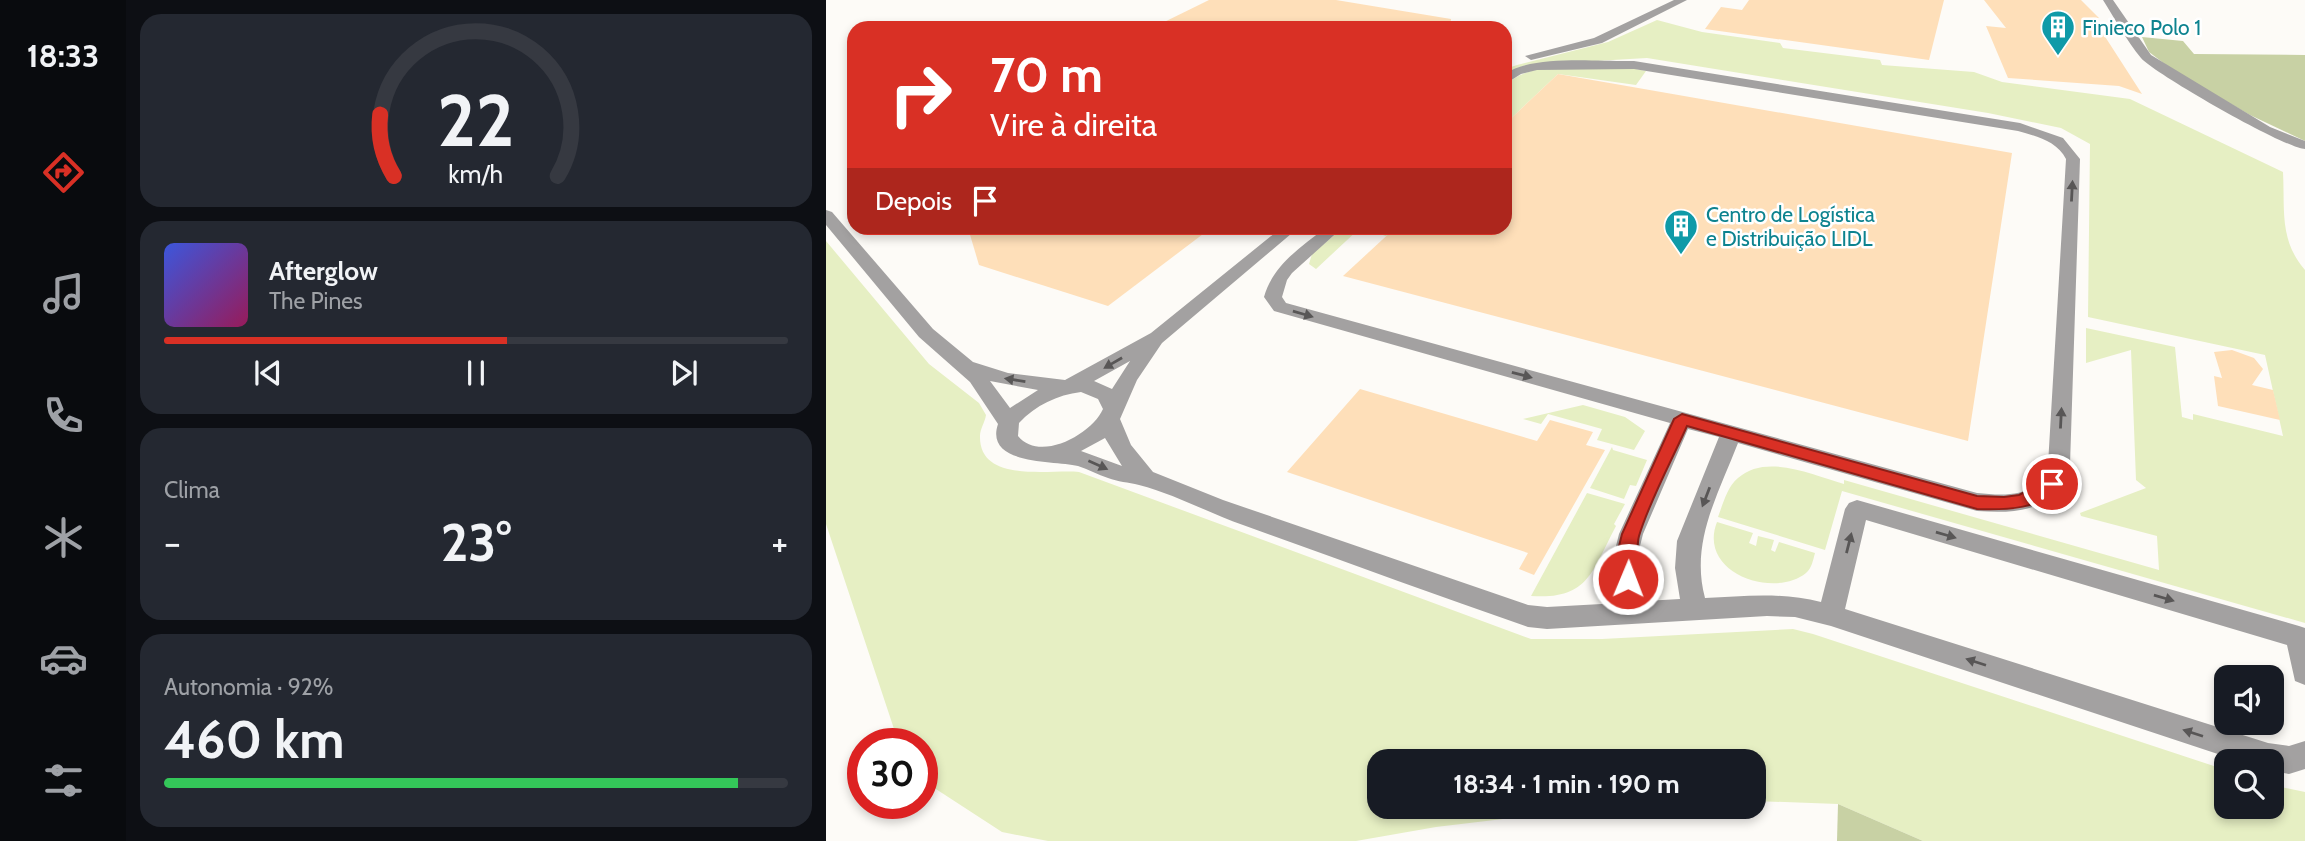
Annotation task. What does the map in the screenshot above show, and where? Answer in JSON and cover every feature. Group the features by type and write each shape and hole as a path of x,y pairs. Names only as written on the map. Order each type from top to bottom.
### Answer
{"street":[{"path":"1512,61 1598,41 1682,0"},
{"path":"2108,0 2147,58 2265,130 2302,145"},
{"path":"1326,235 1278,279 1273,297 1280,307 1977,502 2004,504 2042,493 2052,484 2059,465 2073,159 2071,152 2054,139 2020,128 1652,66 1537,66 1512,75"},
{"path":"826,215 926,332 964,366 999,405 1008,423"},
{"path":"964,366 1007,379 1068,387 1158,337 1282,235"},
{"path":"1051,453 1086,441 1111,414 1127,380 1158,337"},
{"path":"1145,478 1115,439 1111,399 1105,393 1082,386 1043,394 1028,402 1008,423 1006,434 1010,443 1019,450 1086,460 1113,472 1145,478 1215,506 1528,616 1547,618 1781,606 1831,615 2268,757 2289,760 2305,755"},
{"path":"1634,614 1626,554 1631,534 1682,419"},
{"path":"1696,610 1686,577 1689,541 1731,433"},
{"path":"1831,615 1857,509 2299,637 2305,673"}],"green space":[{"path":"1657,20 1702,32 1780,43 1783,48 1880,60 1882,65 1974,72 2002,82 2130,99 2283,172 2287,236 2305,270 2305,623 1842,491 1825,550 1718,517 1728,491 1738,478 1762,467 1790,468 1844,484 1844,480 2159,570 2157,536 2081,516 2080,513 2146,488 2136,480 2131,350 2086,363 2086,328 2175,347 2182,417 2193,420 2193,414 2283,436 2265,355 2088,317 2090,144 2061,128 1988,113 1647,58 1526,65 1512,70 1512,67 1517,65 1608,42"},
{"path":"2142,37 2183,41 2194,54 2305,55 2305,141 2250,115 2174,71 2149,52"},
{"path":"1563,66 1626,67 1646,71 1636,85 1558,74 1512,117 1512,81 1532,71"},
{"path":"1335,235 1352,235 1316,269 1309,264 1312,254"},
{"path":"826,241 929,364 979,403 986,415 980,433 983,451 991,461 1003,468 1035,472 1079,472 1531,639 1602,639 1793,629 1813,634 2214,766 2214,819 2284,819 2284,788 2305,792 2305,841 1923,841 1838,804 1766,801 1766,749 1367,749 1367,819 1503,819 1356,841 1048,841 1002,832 938,790 938,728 894,728 826,524"},
{"path":"1583,405 1625,417 1645,431 1634,450 1597,440 1602,429 1548,414 1541,424 1523,419"},
{"path":"1612,447 1613,450 1647,460 1636,486 1630,485 1624,499 1590,488"},
{"path":"1587,493 1625,504 1594,569 1577,587 1565,593 1531,596"},
{"path":"1717,522 1753,533 1749,543 1756,546 1758,536 1774,540 1771,550 1775,552 1779,542 1815,553 1811,566 1806,573 1792,580 1776,583 1759,582 1742,576 1728,567 1718,555 1714,540"},
{"path":"1838,804 1923,841 1837,841"}],"building":[{"path":"1209,0 1336,0 1451,19 1451,21 1166,21"},
{"path":"1749,0 1944,0 1929,60 1705,29 1721,7 1742,10"},
{"name":"Finieco Polo 1","path":"1984,0 2081,0 2099,18 2093,18 2142,94 2119,86 2008,78 1986,26 2006,28"},
{"name":"Centro de Logística e Distribuição LIDL","path":"1558,74 2012,153 1968,441 1343,276 1387,235 1512,235 1512,117"},
{"path":"970,235 1202,235 1108,306 979,265"},
{"path":"2232,350 2254,358 2263,369 2252,385 2273,390 2280,420 2218,406 2214,376 2222,378 2214,352"},
{"path":"1360,389 1537,441 1550,420 1593,432 1586,445 1605,450 1534,575 1519,569 1528,553 1287,472"}],"place":[{"name":"Finieco Polo 1","path":"2058,57"},
{"name":"Centro de Logística e Distribuição LIDL","path":"1681,256"}],"route":[{"path":"1628,579 1626,554 1631,534 1682,419 1977,502 2004,504 2021,501 2042,493 2052,484"}]}
